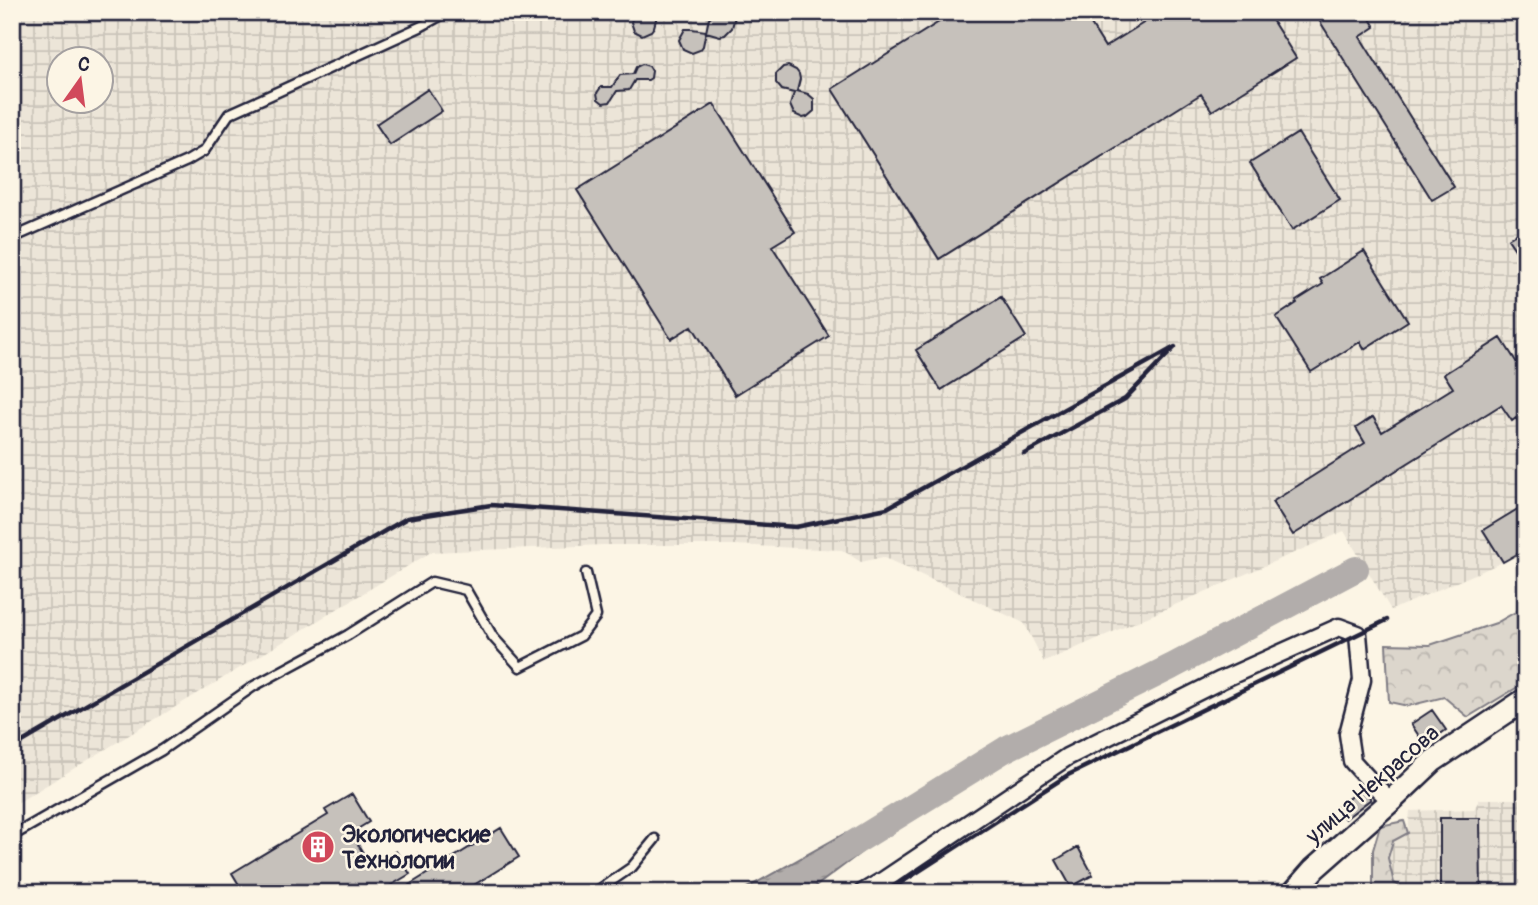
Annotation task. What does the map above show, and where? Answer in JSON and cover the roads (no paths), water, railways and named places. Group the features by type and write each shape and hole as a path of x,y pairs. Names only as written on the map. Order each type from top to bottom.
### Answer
{"street":[{"path":"862,893 1067,757 1220,680 1339,627 1358,634 1362,680 1348,734 1352,761 1391,801"},
{"name":"улица Некрасова","path":"1293,893 1314,869 1433,761 1526,699"}],"lane":[{"path":"12,238 187,161 204,151 229,114 420,27 447,12"},
{"path":"12,835 162,750 254,686 348,635 432,582 466,590 493,638 520,667 581,636 596,616 586,573"},
{"path":"594,893 632,867 655,839"}],"waterway":[{"path":"773,893 1006,749 1171,667 1356,569"}],"railway":[{"path":"12,748 407,518 491,505 796,527 887,508 1175,347 1125,399 1024,454"},
{"path":"885,893 1068,775 1387,620"}],"place":[{"name":"Экологические Технологии","path":"318,847"}]}
